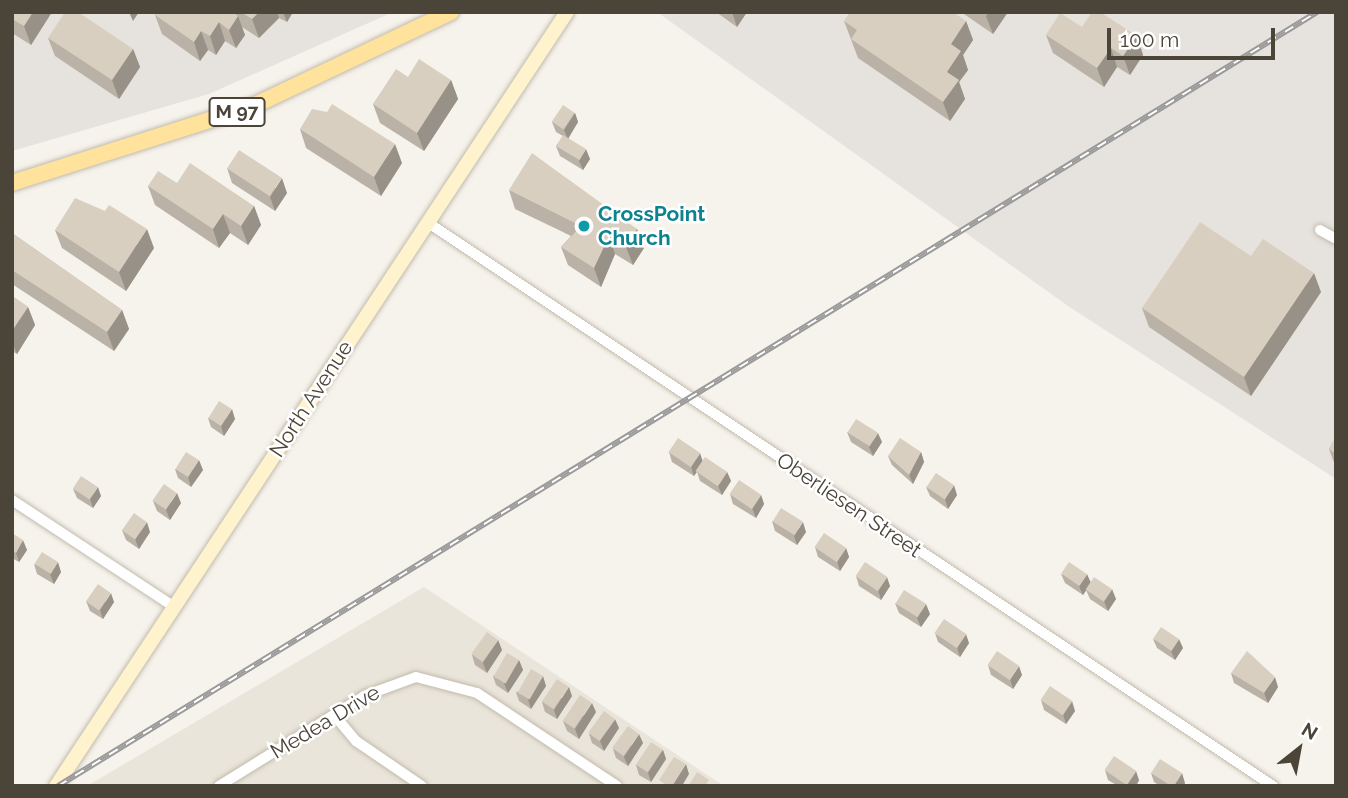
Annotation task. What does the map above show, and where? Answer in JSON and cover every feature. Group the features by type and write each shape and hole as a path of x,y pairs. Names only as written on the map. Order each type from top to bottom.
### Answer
{"main road":[{"name":"M 97","path":"12,183 253,106 450,12"},
{"name":"North Avenue","path":"56,786 566,12"}],"street":[{"name":"Oberliesen Street","path":"427,222 1273,786"},
{"path":"1321,230 1336,239"},
{"path":"12,500 174,607"},
{"name":"Medea Drive","path":"219,786 234,782 393,682 444,680 477,692 617,786"},
{"path":"335,716 356,741 422,786"}],"shaded area":[{"path":"12,12 393,12 209,94 12,151"},
{"path":"657,12 1336,12 1336,479 1068,306"},
{"path":"424,587 724,786 87,786"}],"building":[{"path":"12,12 33,12 24,26 12,19"},
{"path":"65,12 78,12 133,49 112,80 48,38"},
{"path":"157,12 232,12 238,16 229,30 219,22 210,36 201,31 194,42 155,15"},
{"path":"241,12 259,12 252,19"},
{"path":"850,12 953,12 966,21 951,44 961,51 947,72 959,80 943,102 851,39 857,30 844,21"},
{"path":"1092,12 1100,12 1137,36 1123,56 1111,48 1097,68 1046,35 1060,13 1082,27"},
{"path":"419,59 451,80 417,133 373,104 396,69 408,77"},
{"path":"332,104 395,144 374,177 300,129 312,109 327,112"},
{"path":"563,105 575,113 563,129 552,122"},
{"path":"563,135 586,149 579,160 556,146"},
{"path":"239,150 282,178 270,196 227,168"},
{"path":"532,153 637,229 626,247 609,236 594,268 561,247 581,226 509,190"},
{"path":"190,163 254,206 241,226 223,214 213,229 148,186 158,171 177,183"},
{"path":"75,198 105,211 109,205 147,229 119,272 55,230"},
{"path":"1200,222 1251,256 1263,239 1314,273 1244,377 1142,308"},
{"path":"12,233 122,310 107,332 12,270"},
{"path":"12,296 28,307 12,331"},
{"path":"219,401 232,409 221,426 208,418"},
{"path":"856,419 878,433 870,446 848,433"},
{"path":"1336,437 1336,454 1329,449"},
{"path":"678,438 700,453 691,467 668,452"},
{"path":"900,438 921,452 909,475 888,456"},
{"path":"186,452 199,460 188,477 175,469"},
{"path":"705,457 727,472 718,486 695,471"},
{"path":"936,473 954,485 945,499 926,487"},
{"path":"81,476 98,487 90,499 73,489"},
{"path":"739,480 761,495 752,509 729,494"},
{"path":"164,484 177,493 166,510 153,500"},
{"path":"781,508 803,522 795,535 773,522"},
{"path":"134,513 147,522 135,539 122,530"},
{"path":"12,533 23,540 16,553 12,550"},
{"path":"824,533 846,548 837,562 814,547"},
{"path":"42,552 58,562 51,574 35,564"},
{"path":"865,562 887,577 878,591 855,576"},
{"path":"1069,562 1087,574 1079,586 1061,574"},
{"path":"1094,577 1112,589 1104,602 1086,589"},
{"path":"98,584 111,593 99,610 86,601"},
{"path":"904,590 926,604 918,617 896,604"},
{"path":"944,619 966,634 957,648 934,633"},
{"path":"1161,627 1179,639 1171,651 1153,639"},
{"path":"487,632 498,640 482,662 471,654"},
{"path":"997,651 1019,666 1010,680 987,665"},
{"path":"1247,651 1275,677 1264,693 1231,673"},
{"path":"507,653 519,660 506,683 494,676"},
{"path":"531,669 543,676 530,699 518,692"},
{"path":"557,679 569,687 554,709 542,701"},
{"path":"1050,686 1072,701 1063,715 1040,700"},
{"path":"580,695 592,703 574,729 563,721"},
{"path":"604,711 615,719 599,741 588,733"},
{"path":"628,726 639,734 623,756 612,748"},
{"path":"651,742 663,750 648,772 636,764"},
{"path":"1114,756 1136,771 1127,785 1104,770"},
{"path":"674,757 686,764 672,786 668,786 659,780"},
{"path":"1160,759 1182,773 1174,786 1151,773"},
{"path":"697,772 709,780 705,786 688,786"}],"railway":[{"path":"58,786 1317,12"}],"place":[{"name":"CrossPoint Church","path":"584,226"}]}
